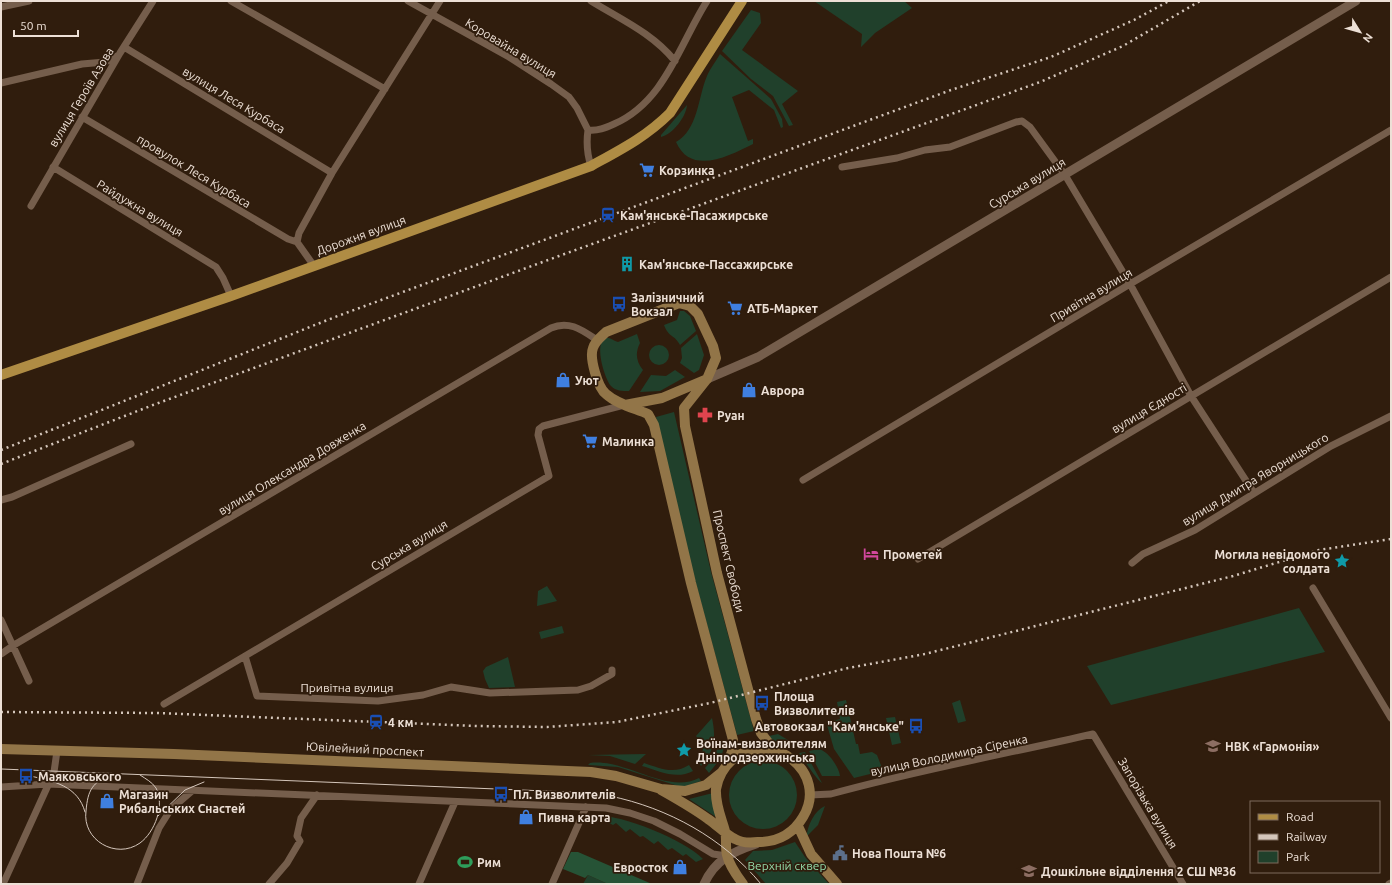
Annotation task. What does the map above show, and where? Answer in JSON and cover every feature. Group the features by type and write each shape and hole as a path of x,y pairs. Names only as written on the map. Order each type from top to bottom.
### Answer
{"main road":[{"name":"Дорожня вулиця","path":"1,375 231,296 592,166 636,142 654,129 670,113 742,1"},
{"path":"624,405 662,398 707,379 716,358 713,346 698,314 690,306 679,303 606,332 597,340 592,349 592,357 599,384 605,394 624,405 648,414 651,417"},
{"name":"Проспект Свободи","path":"707,379 684,408 685,426 716,573 756,719 761,733 774,750"},
{"path":"662,398 653,406 651,417 691,583 733,740 732,752 721,773 716,788 717,804 725,833 727,856 743,884"},
{"path":"661,789 709,820 725,833 746,843 775,841 787,835 798,826 807,812 810,795 808,783 800,766 786,754 761,748 749,750 737,756 727,764"},
{"name":"Ювілейний проспект","path":"1,749 228,756 591,772 616,776 661,789 685,791 706,785 721,773"},
{"path":"717,804 722,819 732,831 746,839 761,842"},
{"path":"798,826 811,854 837,884"}],"street":[{"path":"1,7 29,1"},
{"name":"вулиця Героїв Азова","path":"31,206 52,167 153,1"},
{"path":"231,1 385,89"},
{"name":"Коровайна вулиця","path":"408,1 509,57 551,84 568,97 577,108 588,130"},
{"path":"314,266 296,242 299,233 332,173 440,1"},
{"path":"591,1 648,35 662,46 675,61"},
{"path":"592,166 587,149 588,130 597,131 632,114 655,91 675,61 694,21 707,1"},
{"name":"Сурська вулиця","path":"707,379 758,357 1356,1"},
{"path":"1,83 82,64 105,62 112,60 122,50"},
{"name":"вулиця Леся Курбаса","path":"122,50 332,173"},
{"name":"провулок Леся Курбаса","path":"82,117 288,239 296,242"},
{"path":"842,167 897,158 925,150 950,147 1016,122 1022,121 1030,127 1065,174 1130,284 1191,396 1254,493"},
{"name":"Привітна вулиця","path":"803,480 1391,130"},
{"name":"Райдужна вулиця","path":"52,167 216,267 231,296"},
{"name":"вулиця Єдності","path":"918,559 1391,277"},
{"name":"вулиця Олександра Довженка","path":"1,654 551,328 559,324 578,327 597,340"},
{"name":"Сурська вулиця","path":"164,704 549,476 538,435 539,429 543,426 624,405"},
{"name":"вулиця Дмитра Яворницького","path":"1132,563 1143,554 1195,530 1331,446 1391,416"},
{"path":"1,500 12,497 131,444"},
{"path":"1313,588 1391,718"},
{"path":"1,620 14,645 29,681"},
{"name":"Привітна вулиця","path":"244,656 257,696 378,700 423,695 451,686 490,693 578,690 592,686 612,674 612,670"},
{"name":"вулиця Володимира Сіренка","path":"810,795 831,794 916,772 1093,734"},
{"name":"Запорізька вулиця","path":"1093,734 1183,884"},
{"path":"3,884 54,772 57,751"},
{"path":"1,787 48,784 606,808 630,813 654,821 680,834 713,854 727,856"},
{"path":"137,884 159,828 171,809 193,790"},
{"path":"269,884 287,863 300,841 297,836 301,818 317,796"},
{"path":"419,884 455,802"},
{"path":"552,884 586,807"},
{"path":"704,884 710,872 727,856 761,842"}],"green space":[{"path":"814,1 904,1 912,8 875,33 861,47 862,34"},
{"path":"751,10 760,13 761,23 742,50 798,91 782,104 793,125 789,126 773,96 751,79 722,51"},
{"path":"720,54 771,99 782,119 783,127 781,128 774,110 749,90 732,97 748,141 753,139 753,144 722,158 701,161 691,158 683,152 676,142 689,130 707,76"},
{"path":"687,105 684,115 674,129 661,137 661,135"},
{"path":"680,311 684,311 690,316 696,331 680,345 668,332 664,325 677,320"},
{"path":"637,334 640,343 637,350 637,357 643,370 629,391 617,390 611,386 606,377 601,361 600,346 602,341 606,338 618,342"},
{"path":"697,334 704,355 699,370 694,373 680,363 682,358 681,348"},
{"path":"659,345 666,348 669,355 666,362 659,365 652,362 649,355 652,348"},
{"path":"675,370 685,377 660,391 640,392 651,375 666,376"},
{"path":"674,412 711,572 754,731 737,735 694,577 656,417"},
{"path":"547,586 557,601 537,606 538,591"},
{"path":"1299,608 1325,652 1111,705 1087,666"},
{"path":"562,626 564,633 541,639 539,632"},
{"path":"508,657 515,687 489,688 483,671 486,667"},
{"path":"846,700 856,744 858,744 860,754 872,752 877,755 882,768 878,772 854,778 834,749 827,725 829,722 840,719 837,702"},
{"path":"960,700 966,721 958,723 952,703"},
{"path":"895,717 901,743 892,745 886,718"},
{"path":"712,718 714,738 712,749 701,766 697,759 703,750 702,744 696,736"},
{"path":"778,734 788,740 787,748 775,744 769,736"},
{"path":"720,743 725,743 721,758 709,773 705,768 713,759"},
{"path":"819,749 826,753 832,760 838,768 840,776 822,776 809,751"},
{"path":"805,752 822,783 813,774 799,753"},
{"path":"646,754 635,764 610,756 588,755"},
{"path":"756,761 770,761 782,766 792,776 797,788 797,802 792,814 782,824 770,829 756,829 744,824 734,814 729,802 729,788 734,776 744,766"},
{"path":"590,763 603,763 617,766 673,782 687,782 699,778 701,781 686,786 678,786 618,767 588,765"},
{"path":"644,763 666,770 678,770 689,765 693,771 687,774 674,775 642,766"},
{"path":"713,793 716,817 689,799"},
{"path":"825,806 818,825 807,836 808,828 812,819 821,808"},
{"path":"593,815 619,819 651,829 682,844 694,851 703,859 696,862 686,854 683,856 672,848 668,850 658,841 654,844 643,836 640,837 630,829 626,832 616,823 613,825"},
{"name":"Верхній сквер","path":"795,842 805,857 829,884 766,884 745,860 753,851 772,850"},
{"path":"571,852 578,852 652,884 608,884 588,875 585,878 563,869"},
{"path":"588,875 608,884 583,884"}],"tram line":[{"path":"1,769 570,792 610,796 653,808 693,827 730,853 761,884"},
{"path":"111,773 99,780 92,788 88,797 86,821 89,831 102,844 111,848 121,849 131,848 140,843 150,832 157,818 159,810 159,795 151,782 140,775"},
{"path":"30,776 48,780 64,786 77,796 82,803 85,812"},
{"path":"158,816 185,790 204,782"}],"railway":[{"path":"1,450 335,317 951,90 1051,57 1134,20 1169,1"},
{"path":"1,464 153,405 1040,82 1123,46 1200,1"},
{"path":"1,712 156,713 477,726 547,727 617,722 710,703 848,668 925,654 1233,576 1319,550 1391,539"}],"place":[{"name":"Корзинка","path":"647,170"},
{"name":"Кам'янське-Пасажирське","path":"608,215"},
{"name":"Кам'янське-Пассажирське","path":"627,264"},
{"name":"Залізничний Вокзал","path":"619,304"},
{"name":"АТБ-Маркет","path":"735,308"},
{"name":"Уют","path":"563,380"},
{"name":"Аврора","path":"749,390"},
{"name":"Руан","path":"705,415"},
{"name":"Малинка","path":"590,441"},
{"name":"Прометей","path":"871,554"},
{"name":"Могила невідомого солдата","path":"1342,561"},
{"name":"Площа Визволителів","path":"762,703"},
{"name":"4 км","path":"376,722"},
{"name":"Автовокзал \"Кам'янське\"","path":"916,726"},
{"name":"НВК «Гармонія»","path":"1213,746"},
{"name":"Воїнам-визволителям Дніпродзержинська","path":"684,750"},
{"name":"Маяковського","path":"26,776"},
{"name":"Пл. Визволителів","path":"501,794"},
{"name":"Магазин Рибальських Снастей","path":"107,801"},
{"name":"Пивна карта","path":"526,817"},
{"name":"Нова Пошта №6","path":"840,853"},
{"name":"Рим","path":"465,862"},
{"name":"Евросток","path":"680,867"},
{"name":"Дошкільне відділення 2 СШ №36","path":"1029,871"}]}
